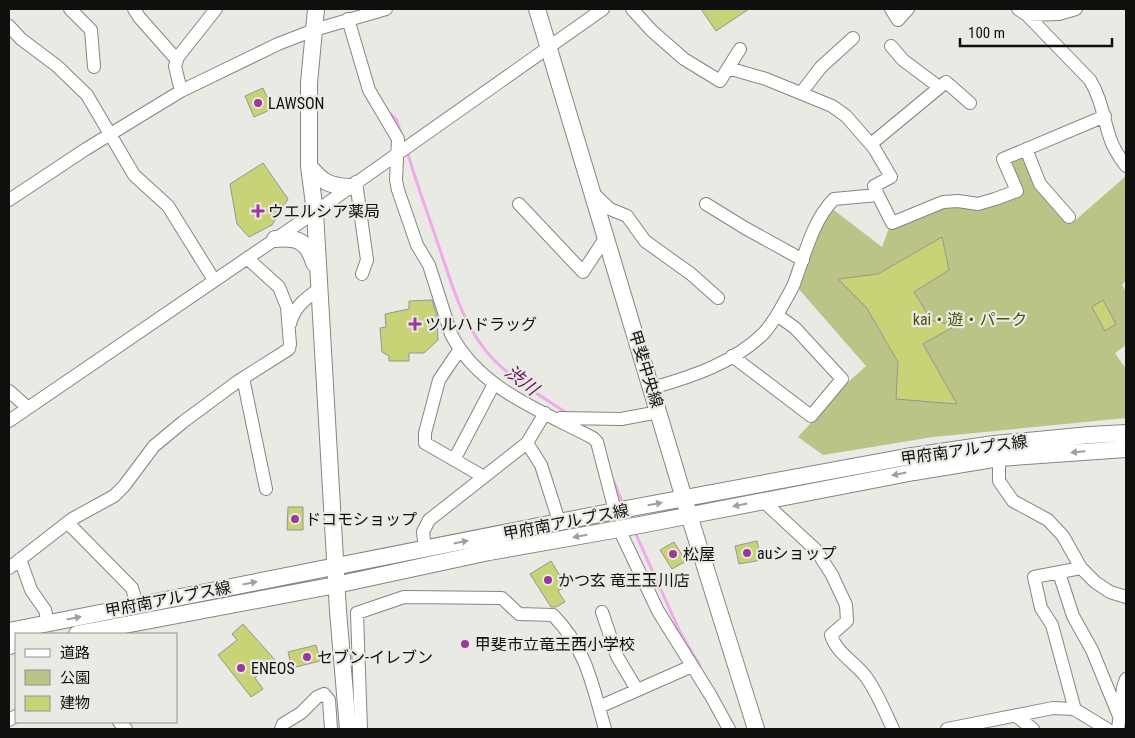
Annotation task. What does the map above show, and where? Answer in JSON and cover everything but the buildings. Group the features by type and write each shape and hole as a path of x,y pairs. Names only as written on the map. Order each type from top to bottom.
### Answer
{"main road":[{"path":"316,9 309,84 309,166 315,212 336,585 348,729"},
{"name":"甲斐中央線","path":"537,9 756,729"},
{"path":"309,166 320,178 334,186 353,184"},
{"path":"275,239 294,239 311,250 318,283"},
{"name":"甲府南アルプス線","path":"82,633 336,585 489,552 620,529 687,507 906,457 994,444 1126,433"},
{"name":"甲府南アルプス線","path":"9,631 615,512 763,500 999,458 1126,449"}],"street":[{"path":"70,9 91,30 94,67"},
{"path":"134,9 176,60"},
{"path":"182,90 175,66 176,60 216,9"},
{"path":"9,200 182,90 278,44 314,30 386,9"},
{"path":"9,421 315,212 603,9"},
{"path":"632,9 652,31 684,59 720,81 740,49"},
{"path":"891,9 898,20 908,9"},
{"path":"1023,12 1059,14 1076,9"},
{"path":"1023,12 1090,80 1097,92 1109,136 1126,166"},
{"path":"348,19 369,90 398,139 396,180 398,190 417,245 428,265 451,334 460,349 475,366 502,390 593,438 597,442 615,512"},
{"path":"9,26 21,39 56,66 86,95 134,175 168,206 214,280"},
{"path":"801,93 821,67 853,38"},
{"path":"891,46 903,60 939,87"},
{"path":"728,68 766,79 801,93 832,106 846,116 871,144 891,177 874,186 892,223 942,202 958,201 978,204 1017,191 1003,159 1105,116"},
{"path":"871,144 946,82 970,103"},
{"path":"1026,149 1040,184 1069,217"},
{"path":"353,184 366,260 362,274"},
{"path":"592,192 610,209 627,216 645,242 691,274 718,298"},
{"path":"652,388 707,370 742,350 764,332 794,284 819,221 828,205 834,199 878,195"},
{"path":"519,204 583,272 606,237"},
{"path":"706,204 803,260"},
{"path":"9,568 68,523 114,496 124,486 154,446 243,378 289,349 287,307 279,287 247,258"},
{"path":"289,329 292,316 298,306 318,283"},
{"path":"732,356 811,416 842,379 795,328 776,315"},
{"path":"460,349 439,380 424,432 424,444 484,477"},
{"path":"243,378 266,489"},
{"path":"454,460 494,384"},
{"path":"9,391 28,408"},
{"path":"550,415 621,419 659,412"},
{"path":"425,549 423,532 429,520 527,443 550,415"},
{"path":"527,443 541,465 560,524"},
{"path":"999,458 999,481 1013,501 1048,520 1063,536 1081,568 1095,582 1110,592 1126,597"},
{"path":"763,500 816,550 832,576 846,605 847,620 831,635 833,641 865,675 893,729"},
{"path":"68,523 132,588 137,605"},
{"path":"620,529 658,611 729,729"},
{"path":"20,559 31,590 44,610 48,623"},
{"path":"1075,710 1052,625 1041,608 1034,577 1081,568"},
{"path":"1059,573 1073,616 1092,650 1119,716"},
{"path":"361,729 357,614 404,597 502,598 519,614 552,616 564,627 587,665 605,729"},
{"path":"602,612 617,656 637,690"},
{"path":"599,707 692,666"},
{"path":"1118,729 1123,688 1126,679"},
{"path":"281,729 283,724 300,713 317,697 324,694 329,700 331,729"},
{"path":"948,729 993,725 1016,716 1053,708 1075,710 1107,729"},
{"path":"1016,716 1033,729"}],"green space":[{"name":"kai・遊・パーク","path":"1025,152 1038,185 1071,224 1126,176 1126,280 1122,285 1126,292 1126,345 1115,353 1126,369 1126,418 933,437 823,455 798,437 847,383 866,366 797,287 809,251 830,207 882,247 889,228 930,210 1021,192 1007,159"}],"waterway":[{"name":"渋川","path":"389,113 396,119 401,133"},
{"name":"渋川","path":"407,151 453,288 474,334 483,348 502,368 567,413"},
{"name":"渋川","path":"614,482 623,504"},
{"name":"渋川","path":"634,530 680,632 700,666"}],"place":[{"name":"LAWSON","path":"258,103"},
{"name":"ウエルシア薬局","path":"258,211"},
{"name":"ツルハドラッグ","path":"415,324"},
{"name":"ドコモショップ","path":"295,519"},
{"name":"auショップ","path":"747,553"},
{"name":"松屋","path":"673,554"},
{"name":"かつ玄 竜王玉川店","path":"548,580"},
{"name":"甲斐市立竜王西小学校","path":"465,644"},
{"name":"セブン-イレブン","path":"307,657"},
{"name":"ENEOS","path":"241,668"}]}
